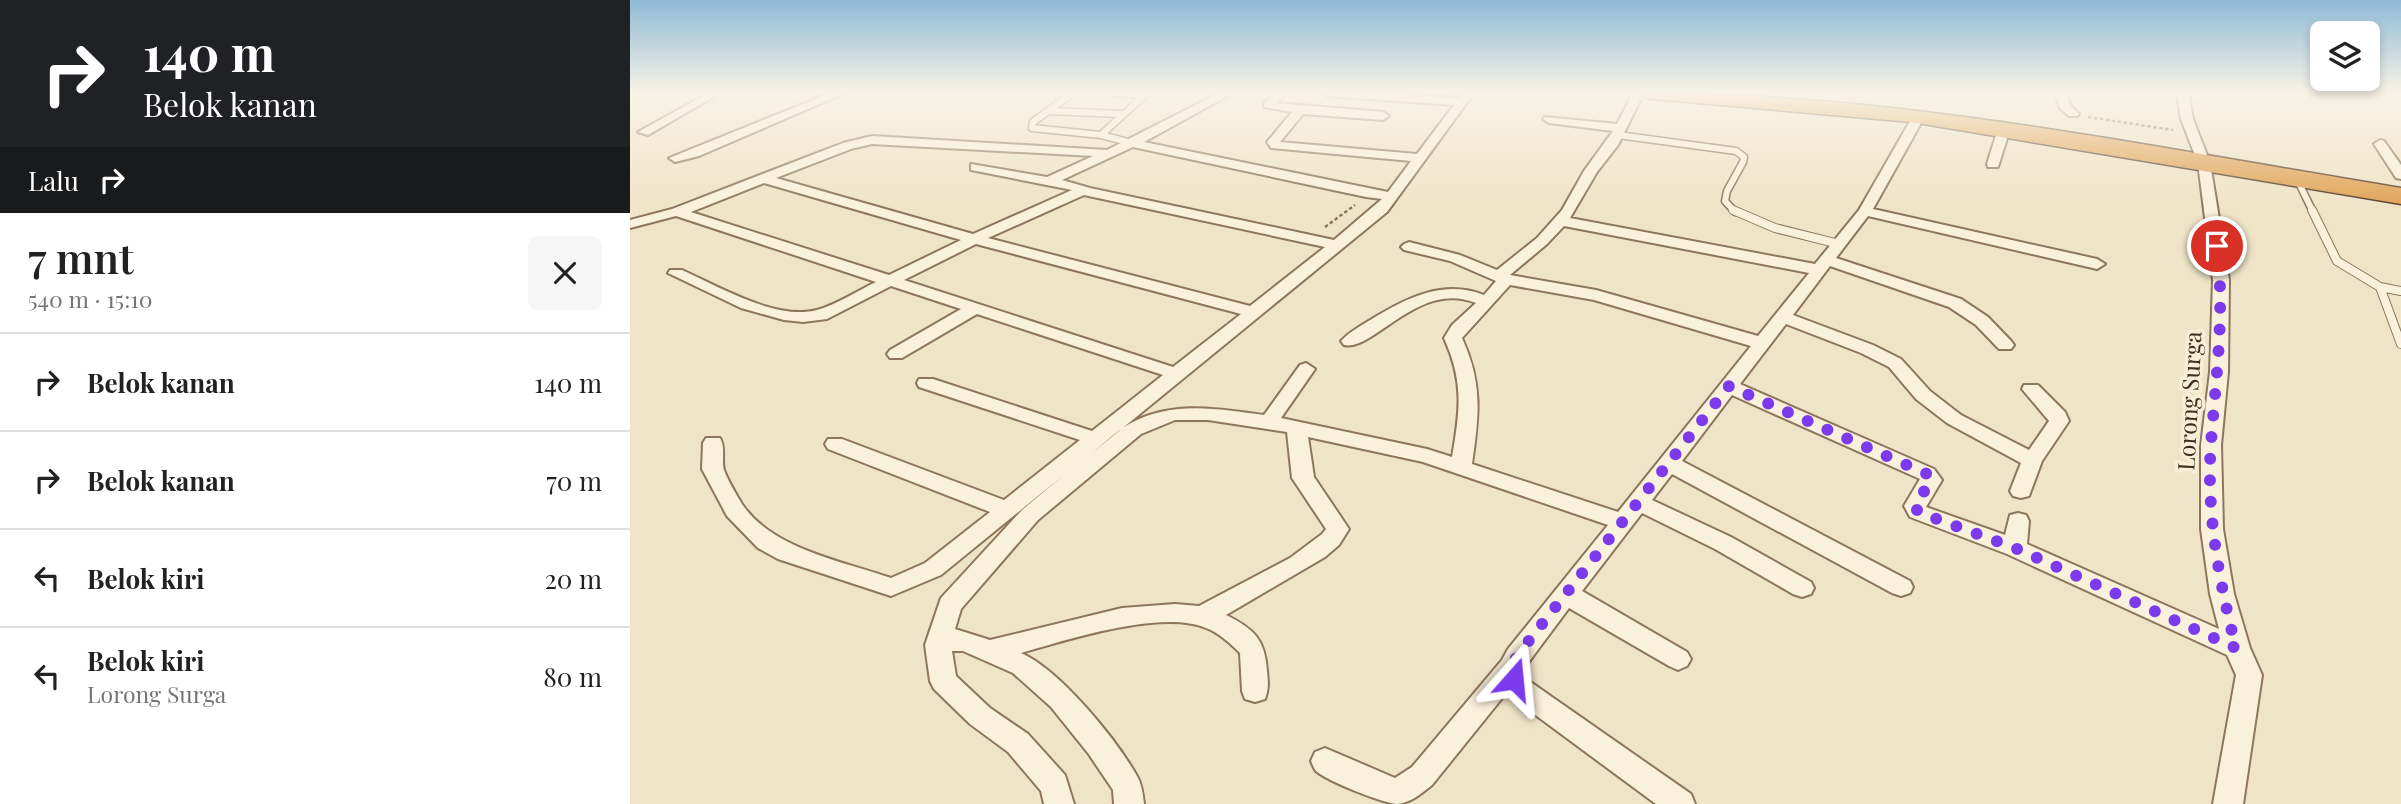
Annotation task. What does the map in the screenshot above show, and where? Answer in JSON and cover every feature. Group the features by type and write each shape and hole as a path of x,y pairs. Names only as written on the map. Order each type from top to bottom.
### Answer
{"highway":[{"path":"2013,131 2401,196"}],"street":[{"path":"676,158 749,131"},
{"path":"1049,181 1156,131"},
{"path":"1283,131 1273,142 1275,145 1421,158"},
{"path":"713,443 713,469 734,511 766,542 786,553 891,587 911,580 933,569 1382,209 1441,131"},
{"path":"1461,468 1472,397 1467,365 1453,338 1458,329 1487,302 1503,277 1561,221 1620,131"},
{"path":"1325,761 1391,798 1422,776 1512,667 1517,656 1865,211 1911,131"},
{"path":"1993,164 2004,131"},
{"name":"Lorong Surga","path":"2193,133 2204,163 2221,279 2219,372 2211,444 2213,528 2222,594 2236,648 2249,675 2228,804"},
{"path":"630,224 677,212 847,146 872,140 1110,154"},
{"path":"1132,143 1391,196"},
{"path":"2380,145 2401,175"},
{"path":"976,167 1337,245"},
{"path":"765,179 974,239 1254,312"},
{"path":"676,273 768,312 796,317 821,315 974,239 1083,191"},
{"path":"1865,211 2097,264"},
{"path":"677,212 1178,374"},
{"path":"1561,221 1829,258 1955,303 1982,321 2005,345"},
{"path":"1409,247 1455,258 1503,277 1596,295 1762,344"},
{"path":"1350,341 1414,303 1453,293 1465,294 1487,302"},
{"path":"896,354 974,309"},
{"path":"1783,317 1867,349 1895,363 1923,395 1954,419 2032,460"},
{"path":"1269,422 1306,369"},
{"path":"926,383 1096,439"},
{"path":"1729,386 1927,474 1931,480 1915,506 1918,512 2015,548 2236,648"},
{"path":"2021,491 2032,460 2059,421 2058,416 2031,389"},
{"path":"1059,804 1055,785 1018,743 980,716 943,681 938,645 950,605 1030,515 1134,430 1153,420 1191,412 1269,422 1427,456 1461,468 1630,512 1723,543 1802,588"},
{"path":"1202,616 1309,557 1335,536 1338,529 1303,478 1297,429"},
{"path":"835,444 1007,510"},
{"path":"1669,463 1901,587"},
{"path":"2015,548 2018,521"},
{"path":"1566,594 1678,659"},
{"path":"989,651 1130,616 1160,613 1202,616 1236,632 1253,650 1255,691"},
{"path":"938,645 955,639 1022,665 1061,699 1127,786 1129,804"},
{"path":"1512,667 1514,679 1520,688 1680,804"}],"lane":[{"path":"1057,131 1101,135 1132,143"},
{"path":"1101,135 1105,131"},
{"path":"1620,131 1736,151 1744,157 1726,194 1725,202 1729,210 1829,258"},
{"path":"2297,179 2337,261 2380,287 2401,291"},
{"path":"2380,287 2401,344"}],"path":[{"path":"2177,131 2193,133"},
{"path":"1309,239 1366,193"}],"route":[{"path":"1514,679 1512,667 1517,656 1729,386 1927,474 1931,480 1915,506 1918,512 2015,548 2236,648 2222,594 2213,528 2211,444 2219,372 2221,279 2217,246"}]}
